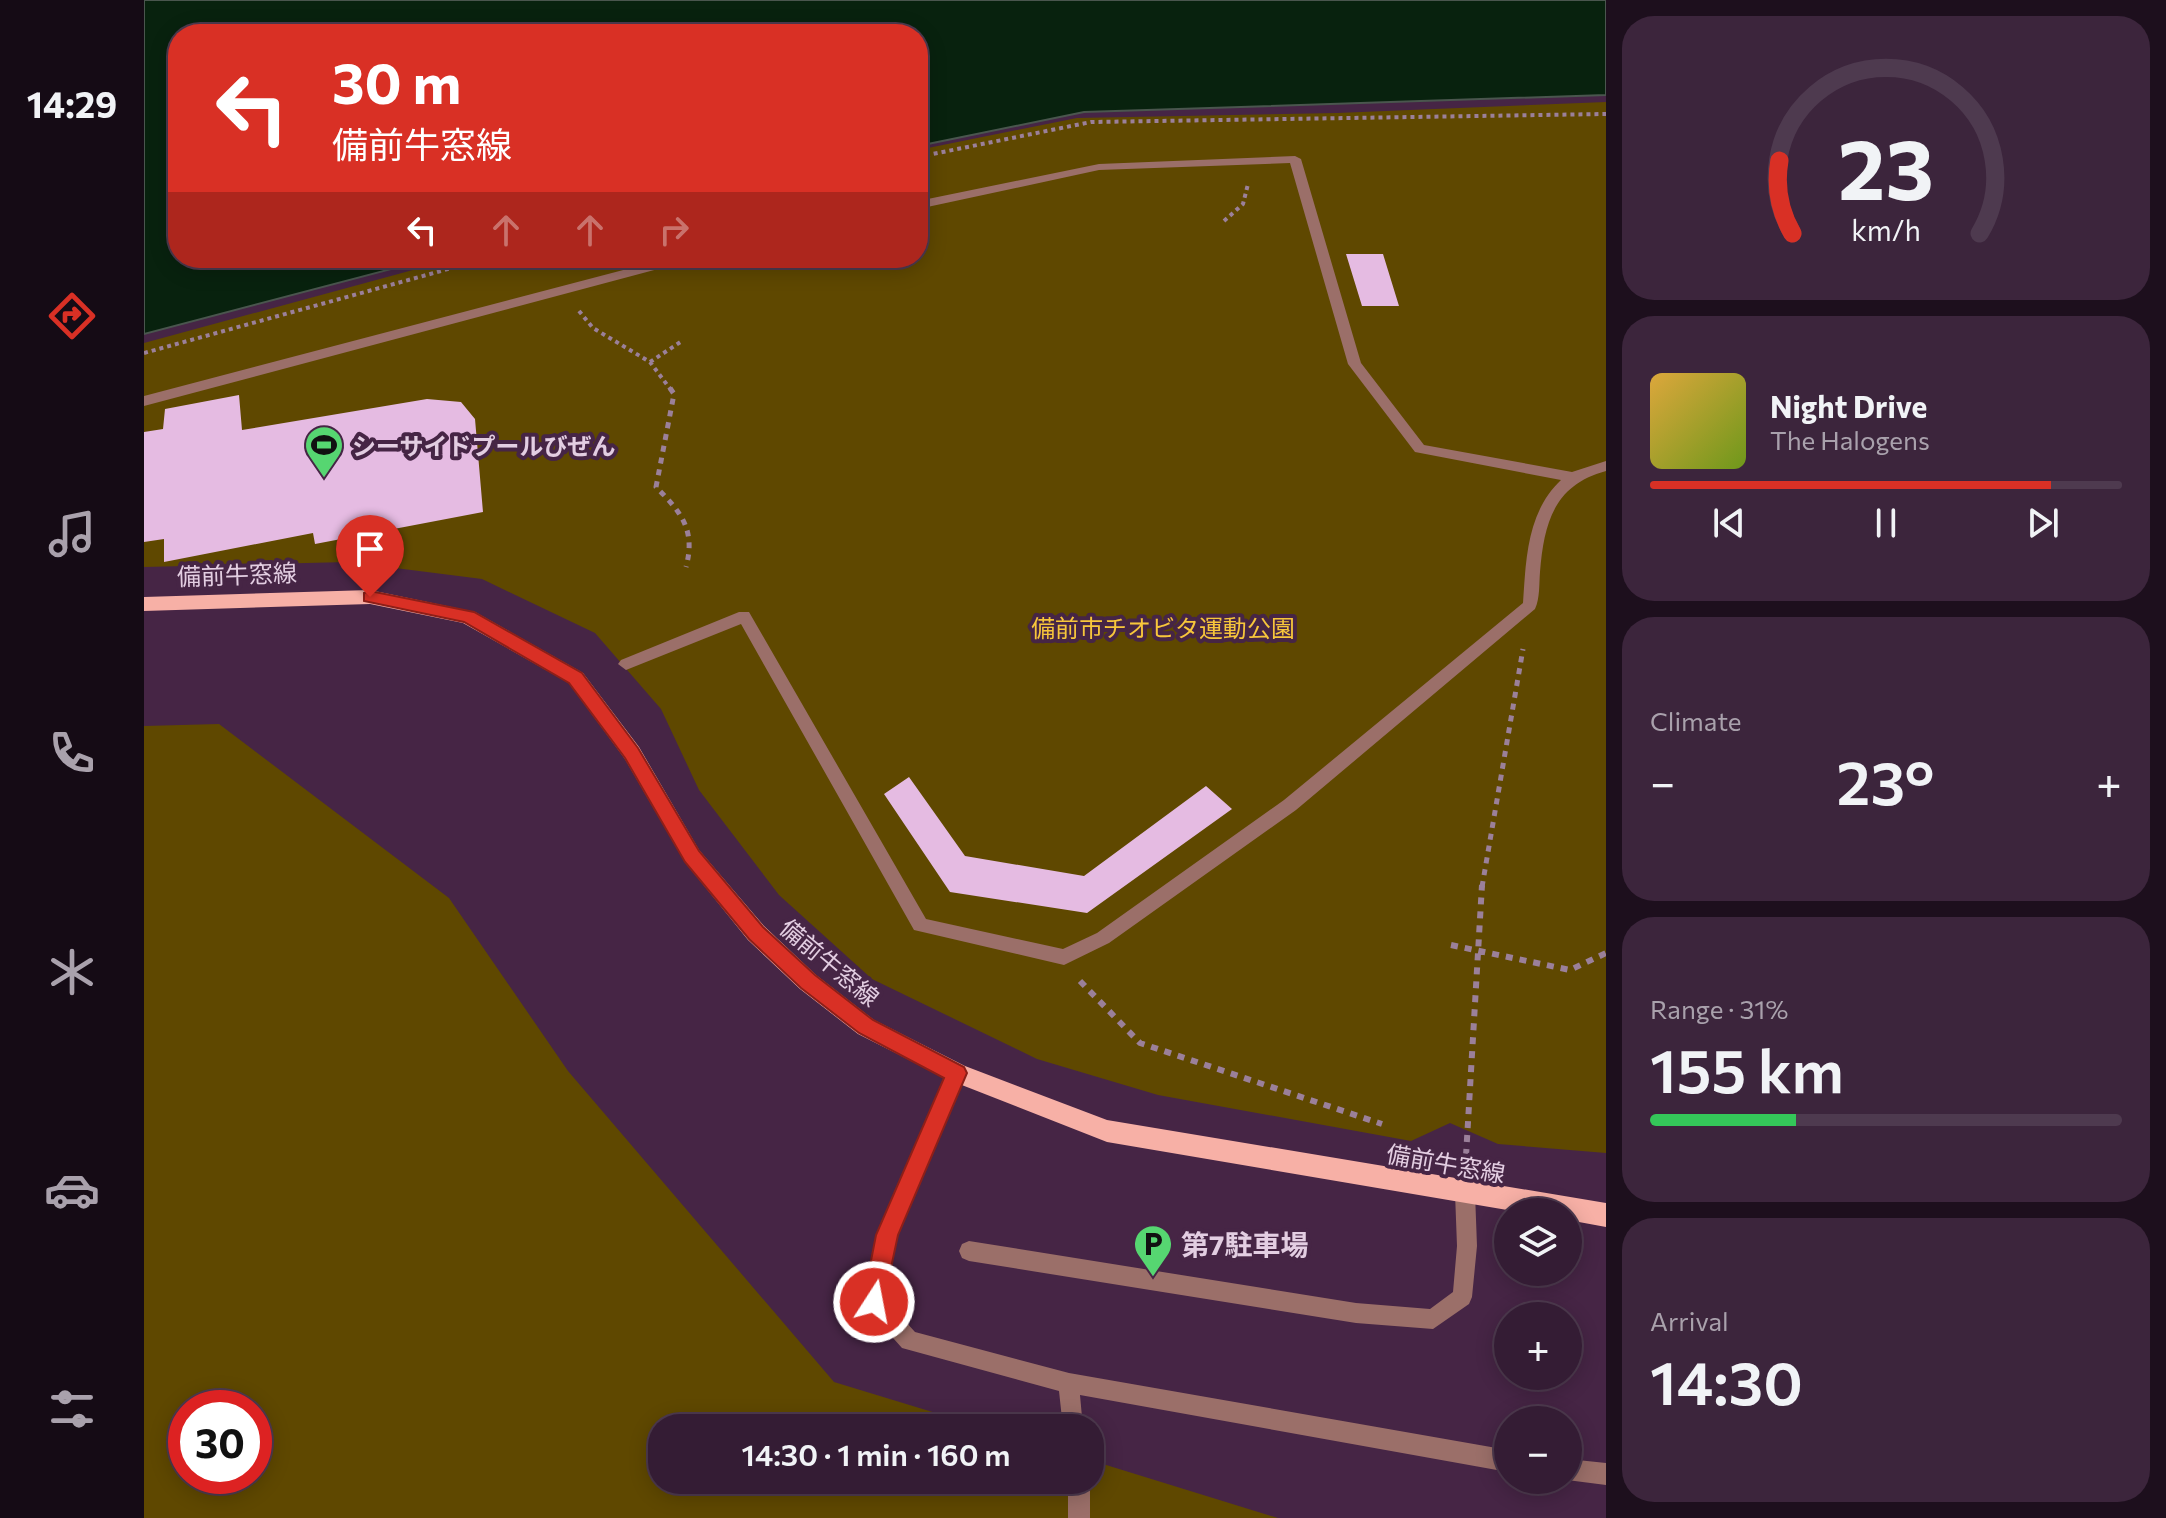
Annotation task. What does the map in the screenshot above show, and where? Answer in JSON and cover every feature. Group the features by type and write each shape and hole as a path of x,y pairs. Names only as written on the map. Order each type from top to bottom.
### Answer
{"main road":[{"name":"備前牛窓線","path":"144,604 370,597 468,617 576,678 632,753 692,856 756,933 808,982 866,1027 957,1073 1107,1131 1606,1215"}],"street":[{"path":"928,203 1099,167 1295,159 1355,364 1420,449 1572,477 1606,466"},
{"path":"144,401 644,268"},
{"path":"626,664 744,616 920,925 1064,957 1103,938 1290,805 1530,605 1537,532 1553,499 1572,477"},
{"path":"957,1073 887,1235 874,1302 909,1341 1069,1383 1494,1459"},
{"path":"969,1251 1356,1313 1433,1319 1462,1297 1467,1246 1465,1193"},
{"path":"1069,1383 1072,1414"},
{"path":"1582,1471 1606,1474"},
{"path":"1079,1494 1079,1518"}],"path":[{"path":"928,155 1091,122 1606,114"},
{"path":"1224,221 1243,204 1250,175 1244,161"},
{"path":"144,353 452,268"},
{"path":"569,287 577,309 593,328 650,362 674,394 656,487 685,517 693,546 686,567"},
{"path":"650,362 682,341"},
{"path":"1466,1156 1480,898 1530,605"},
{"path":"1451,945 1570,970 1606,953"},
{"path":"1064,957 1085,989 1140,1043 1382,1124"}],"green space":[{"name":"備前市チオビタ運動公園","path":"1606,102 1606,1153 1498,1144 1450,1123 1411,1141 1158,1095 1037,1059 872,979 779,895 699,790 661,709 595,633 482,579 348,562 144,567 144,343 420,268 928,268 928,148 1077,118 1337,113"},
{"path":"219,724 449,898 568,1071 834,1382 939,1414 648,1414 648,1494 1104,1494 1104,1464 1278,1518 144,1518 144,726"}],"shaded area":[{"path":"144,0 1606,0 1606,95 1084,112 928,144 928,24 168,24 168,268 395,268 144,334"}],"building":[{"path":"1346,254 1383,254 1399,306 1362,306"},
{"name":"シーサイドプールびぜん","path":"239,395 242,430 427,399 461,402 475,419 483,512 315,544 313,533 164,562 164,539 144,542 144,432 163,429 165,409"},
{"path":"909,777 965,856 1084,876 1206,786 1232,809 1087,913 950,892 884,794"}],"place":[{"name":"シーサイドプールびぜん","path":"324,479"},
{"name":"第7駐車場","path":"1153,1278"}],"route":[{"path":"370,597 468,617 576,678 632,753 692,856 756,933 808,982 866,1027 957,1073 887,1235 874,1302"}]}
